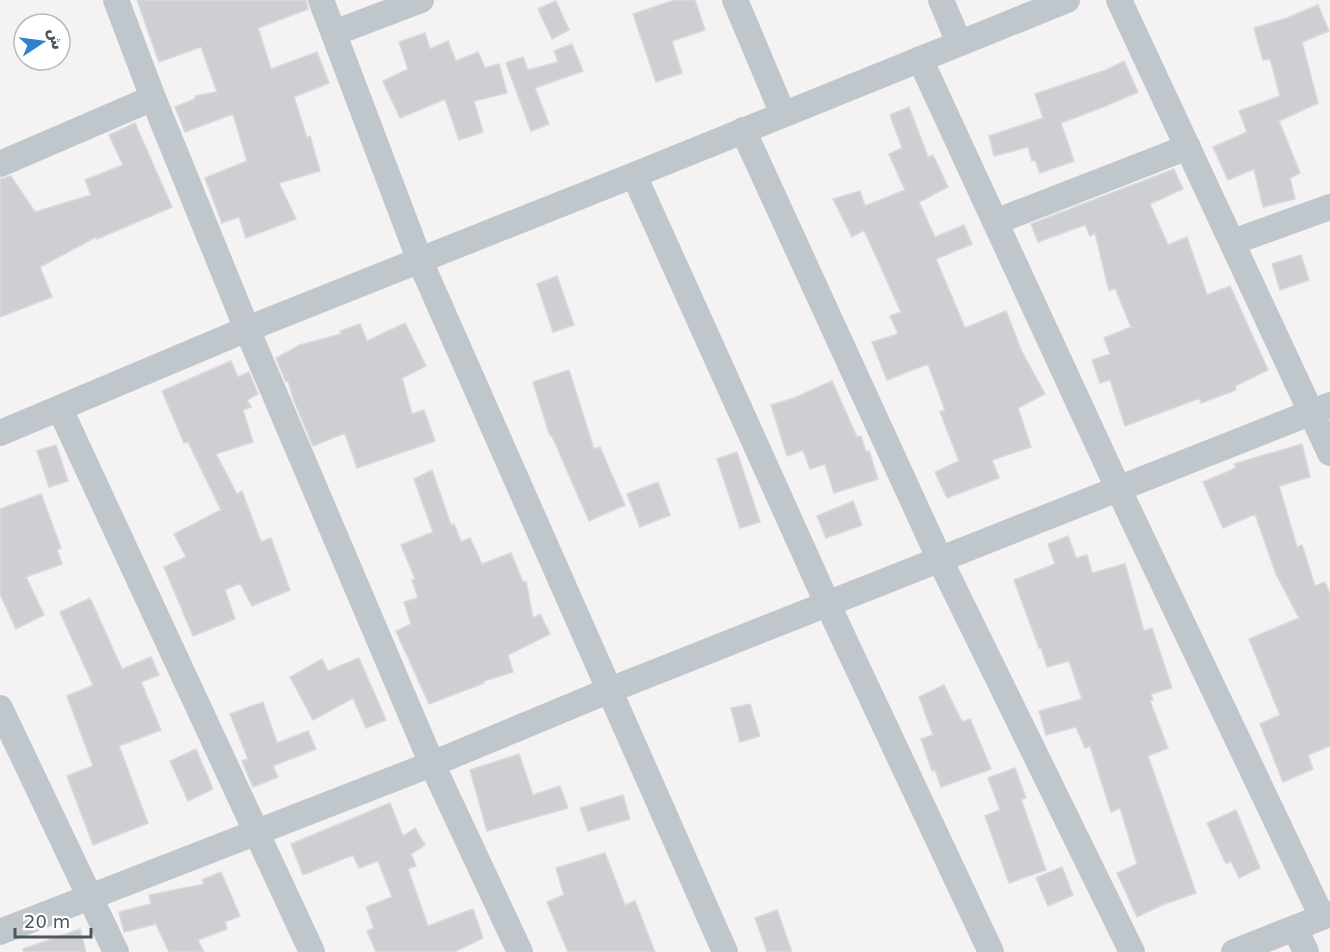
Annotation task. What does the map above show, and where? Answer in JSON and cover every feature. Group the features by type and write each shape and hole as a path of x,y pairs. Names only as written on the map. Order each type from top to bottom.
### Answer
{"street":[{"path":"116,0 153,98 247,329 432,764 520,952"},
{"path":"321,0 420,261 725,952"},
{"path":"333,33 421,0"},
{"path":"735,0 783,114"},
{"path":"941,0 959,43"},
{"path":"0,433 247,329 1066,0"},
{"path":"1119,0 1233,242 1321,408 1330,453"},
{"path":"920,59 1118,488 1326,915 1234,952"},
{"path":"0,164 153,98"},
{"path":"743,130 940,560 1132,952"},
{"path":"995,222 1188,147"},
{"path":"634,175 828,606 991,952"},
{"path":"1233,242 1330,207"},
{"path":"0,932 432,764 610,690 828,606 1321,408"},
{"path":"60,409 312,952"},
{"path":"0,708 116,952"},
{"path":"1295,928 1306,952"}],"building":[{"path":"137,0 306,0 308,9 258,28 271,69 317,52 329,83 294,97 307,138 310,136 320,171 279,183 296,219 246,238 239,217 222,223 205,178 247,161 233,114 185,132 175,107 195,99 195,96 217,92 201,47 159,62"},
{"path":"675,0 695,0 705,30 672,41 682,73 656,82 633,14"},
{"path":"556,1 569,30 552,39 538,9"},
{"path":"1318,5 1329,31 1302,42 1318,103 1279,121 1300,173 1290,178 1295,199 1263,207 1254,169 1228,180 1213,147 1247,132 1239,111 1280,96 1270,59 1263,60 1254,28"},
{"path":"425,33 430,49 448,41 456,61 478,52 485,68 499,64 507,93 474,101 483,132 459,140 445,99 400,118 383,81 408,69 399,42"},
{"path":"572,44 583,71 535,88 549,124 531,131 506,63 523,57 528,70 558,62 554,51"},
{"path":"1124,61 1138,92 1061,123 1074,161 1040,173 1035,160 1032,161 1028,147 994,156 989,136 1043,118 1035,94 1106,70"},
{"path":"909,107 928,157 933,155 948,187 919,202 935,237 964,225 972,244 936,259 965,328 1006,311 1022,352 1045,394 1018,408 1031,447 992,460 999,478 947,498 935,472 959,461 940,412 945,410 928,364 887,380 872,342 898,334 890,316 901,312 864,230 852,237 833,199 860,191 865,206 905,190 889,154 902,148 890,115"},
{"path":"135,123 172,207 97,239 96,237 40,267 52,297 0,317 0,179 11,176 35,212 91,195 85,180 123,165 109,135"},
{"path":"1174,169 1183,189 1150,204 1168,245 1187,237 1207,295 1230,286 1268,370 1235,386 1236,390 1201,403 1200,398 1125,426 1110,380 1100,383 1092,360 1110,354 1104,338 1131,327 1115,288 1109,291 1095,233 1090,236 1085,225 1038,242 1031,224"},
{"path":"1301,255 1309,280 1280,290 1272,264"},
{"path":"557,276 574,325 553,332 537,284"},
{"path":"405,323 426,366 402,378 412,414 424,410 435,441 357,468 345,433 313,446 288,381 286,382 276,358 300,345 341,334 340,331 360,324 367,341"},
{"path":"231,361 238,377 249,372 258,394 247,400 251,407 243,410 253,442 216,454 237,494 242,491 261,542 271,538 290,590 252,606 240,583 225,590 235,619 193,636 164,567 186,557 174,534 221,510 188,442 184,443 162,391"},
{"path":"569,370 594,449 600,447 625,505 589,521 552,436 550,436 533,382"},
{"path":"832,381 857,437 861,436 866,452 869,451 878,479 834,493 825,464 810,469 803,450 787,456 771,405 794,398"},
{"path":"1302,444 1310,477 1279,486 1297,547 1302,545 1315,586 1325,582 1330,594 1330,746 1308,755 1313,769 1283,782 1260,724 1280,715 1249,639 1299,618 1276,574 1255,514 1223,528 1203,482 1236,468 1234,464"},
{"path":"56,445 68,481 49,487 37,451"},
{"path":"737,452 760,522 740,528 717,459"},
{"path":"432,470 451,525 454,524 461,542 470,538 482,564 511,553 523,582 526,581 533,618 540,614 550,634 508,655 513,672 484,681 484,683 429,704 396,631 411,624 404,602 418,598 412,580 415,579 401,545 433,532 414,479"},
{"path":"658,482 670,515 640,527 627,494"},
{"path":"41,494 61,548 57,550 62,564 26,577 44,615 16,629 0,594 0,509"},
{"path":"853,501 862,525 826,538 817,516"},
{"path":"1068,536 1076,558 1087,555 1092,573 1125,564 1144,631 1152,628 1172,688 1151,694 1153,700 1150,701 1168,748 1148,756 1196,893 1137,917 1117,873 1137,864 1120,808 1111,812 1090,746 1085,748 1076,727 1046,735 1039,711 1082,699 1069,661 1047,667 1014,580 1055,564 1048,544"},
{"path":"90,598 122,669 151,657 159,675 141,682 161,730 119,746 148,823 93,845 67,776 93,766 67,696 93,685 60,612"},
{"path":"359,658 386,720 366,728 353,698 313,720 290,677 322,659 328,671"},
{"path":"944,685 962,722 970,719 991,769 941,787 935,770 932,771 921,739 933,735 919,697"},
{"path":"263,702 277,743 308,731 316,749 273,766 278,777 253,787 242,761 248,759 230,714"},
{"path":"750,704 760,736 740,742 731,708"},
{"path":"196,749 213,789 188,801 170,761"},
{"path":"519,754 533,795 560,786 568,808 487,831 470,770"},
{"path":"1015,768 1026,798 1021,799 1046,870 1009,883 985,816 1000,810 988,778"},
{"path":"623,795 630,819 588,831 580,808"},
{"path":"390,803 403,836 415,828 425,845 411,854 416,866 408,869 428,926 473,909 483,938 454,952 376,952 367,931 374,928 366,907 392,897 378,861 359,868 353,855 303,875 291,844"},
{"path":"1236,810 1260,868 1239,878 1231,861 1226,864 1207,823"},
{"path":"605,853 625,905 635,901 655,952 568,952 547,902 564,895 556,868"},
{"path":"1062,867 1073,895 1048,906 1036,878"},
{"path":"221,872 240,916 225,922 227,929 198,940 204,952 169,952 156,924 124,932 119,912 151,904 149,895 204,884 202,880"},
{"path":"777,910 792,952 767,952 755,918"},
{"path":"80,929 86,952 24,952 23,949"}]}
